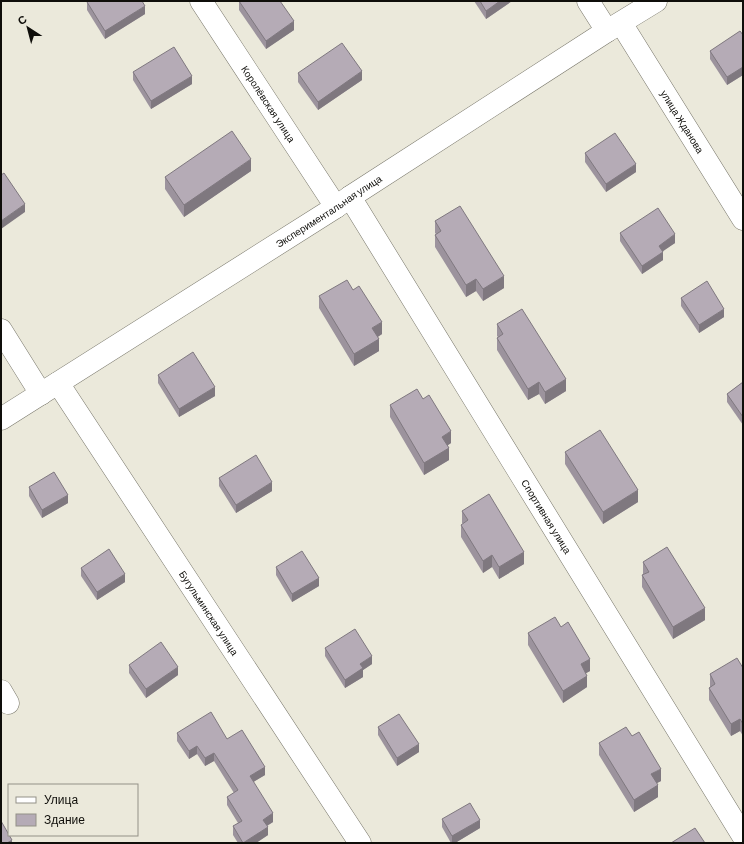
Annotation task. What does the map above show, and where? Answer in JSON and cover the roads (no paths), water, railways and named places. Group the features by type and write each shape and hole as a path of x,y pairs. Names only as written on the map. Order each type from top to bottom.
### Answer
{"street":[{"name":"Королёвская улица","path":"201,1 343,202"},
{"name":"улица Жданова","path":"588,1 614,27 743,219"},
{"name":"Экспериментальная улица","path":"1,420 656,1"},
{"name":"Спортивная улица","path":"343,202 743,836"},
{"name":"Бугульминская улица","path":"1,330 49,388 360,843"}]}
